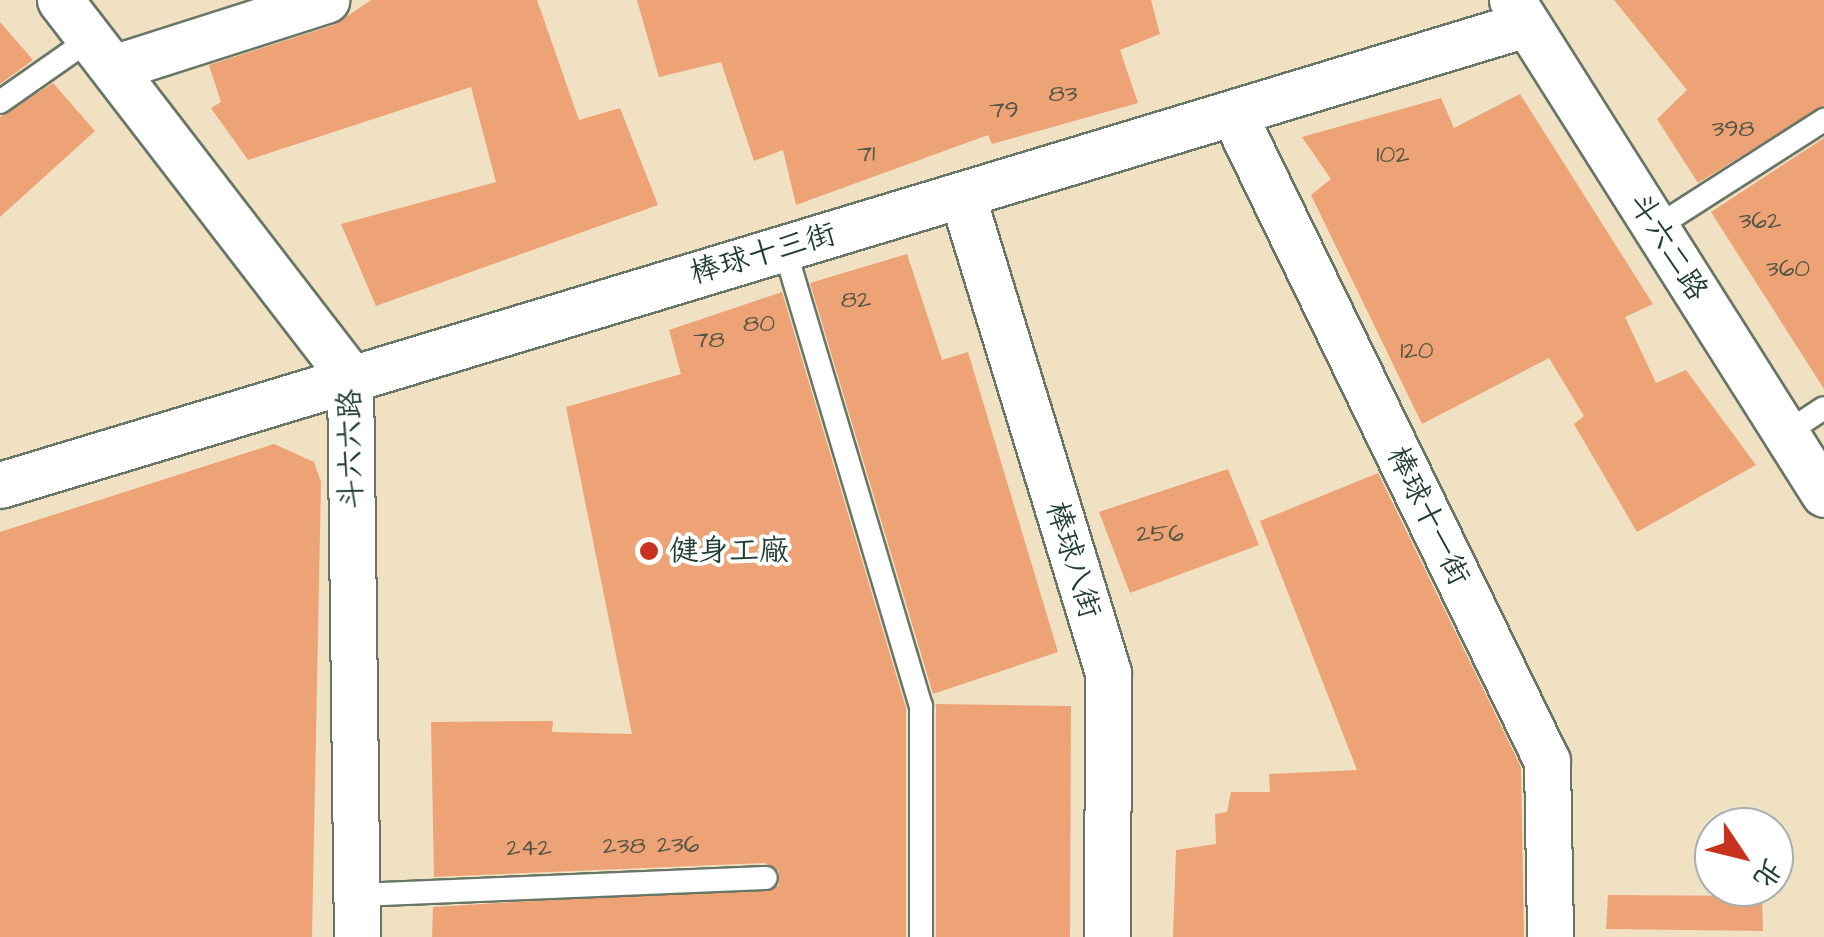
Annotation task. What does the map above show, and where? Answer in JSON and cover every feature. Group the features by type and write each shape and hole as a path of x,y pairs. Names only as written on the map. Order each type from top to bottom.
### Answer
{"street":[{"name":"斗六六路","path":"60,0 350,376 357,916"},
{"path":"102,54 326,0"},
{"name":"棒球十三街","path":"0,484 1232,113 1519,12"},
{"name":"斗六二路","path":"1519,12 1824,494"},
{"name":"棒球十一街","path":"1232,113 1547,761 1550,937"},
{"name":"棒球八街","path":"962,195 1108,672 1107,937"}],"lane":[{"path":"0,102 102,54"},
{"path":"1655,228 1824,120"},
{"path":"784,248 921,706 921,937"},
{"path":"1786,433 1824,408"},
{"path":"357,916 766,878"}],"building":[{"path":"371,0 537,0 579,120 620,108 658,205 376,306 341,224 496,182 471,87 248,160 211,108 221,102 209,65 334,25"},
{"path":"637,0 1151,0 1160,34 1120,50 1138,103 992,144 988,135 796,205 783,150 754,161 721,62 659,77"},
{"path":"1614,0 1824,0 1824,105 1698,183 1657,119 1687,90"},
{"path":"0,22 33,60 0,84"},
{"path":"53,83 95,131 0,217 0,117"},
{"path":"1520,94 1653,304 1625,317 1656,383 1686,370 1756,465 1637,532 1574,424 1584,416 1549,358 1422,424 1311,195 1331,179 1302,137 1441,98 1454,128"},
{"path":"1824,138 1824,389 1711,212"},
{"path":"907,254 942,360 968,352 1058,652 933,694 810,283"},
{"path":"782,292 906,708 906,937 432,937 433,907 779,886 779,871 765,863 434,877 431,722 553,721 552,732 632,734 566,407 681,374 669,330"},
{"path":"274,444 314,462 321,482 312,937 0,937 0,532"},
{"path":"1228,469 1259,545 1130,593 1099,512"},
{"path":"1378,473 1521,767 1524,937 1173,937 1176,850 1216,844 1215,814 1227,812 1231,792 1270,792 1269,774 1357,770 1260,521"},
{"path":"936,704 1071,706 1070,937 936,937"},
{"path":"1608,895 1694,896 1694,907 1762,907 1763,931 1606,929"}],"place":[{"name":"健身工廠","path":"649,551"}]}
